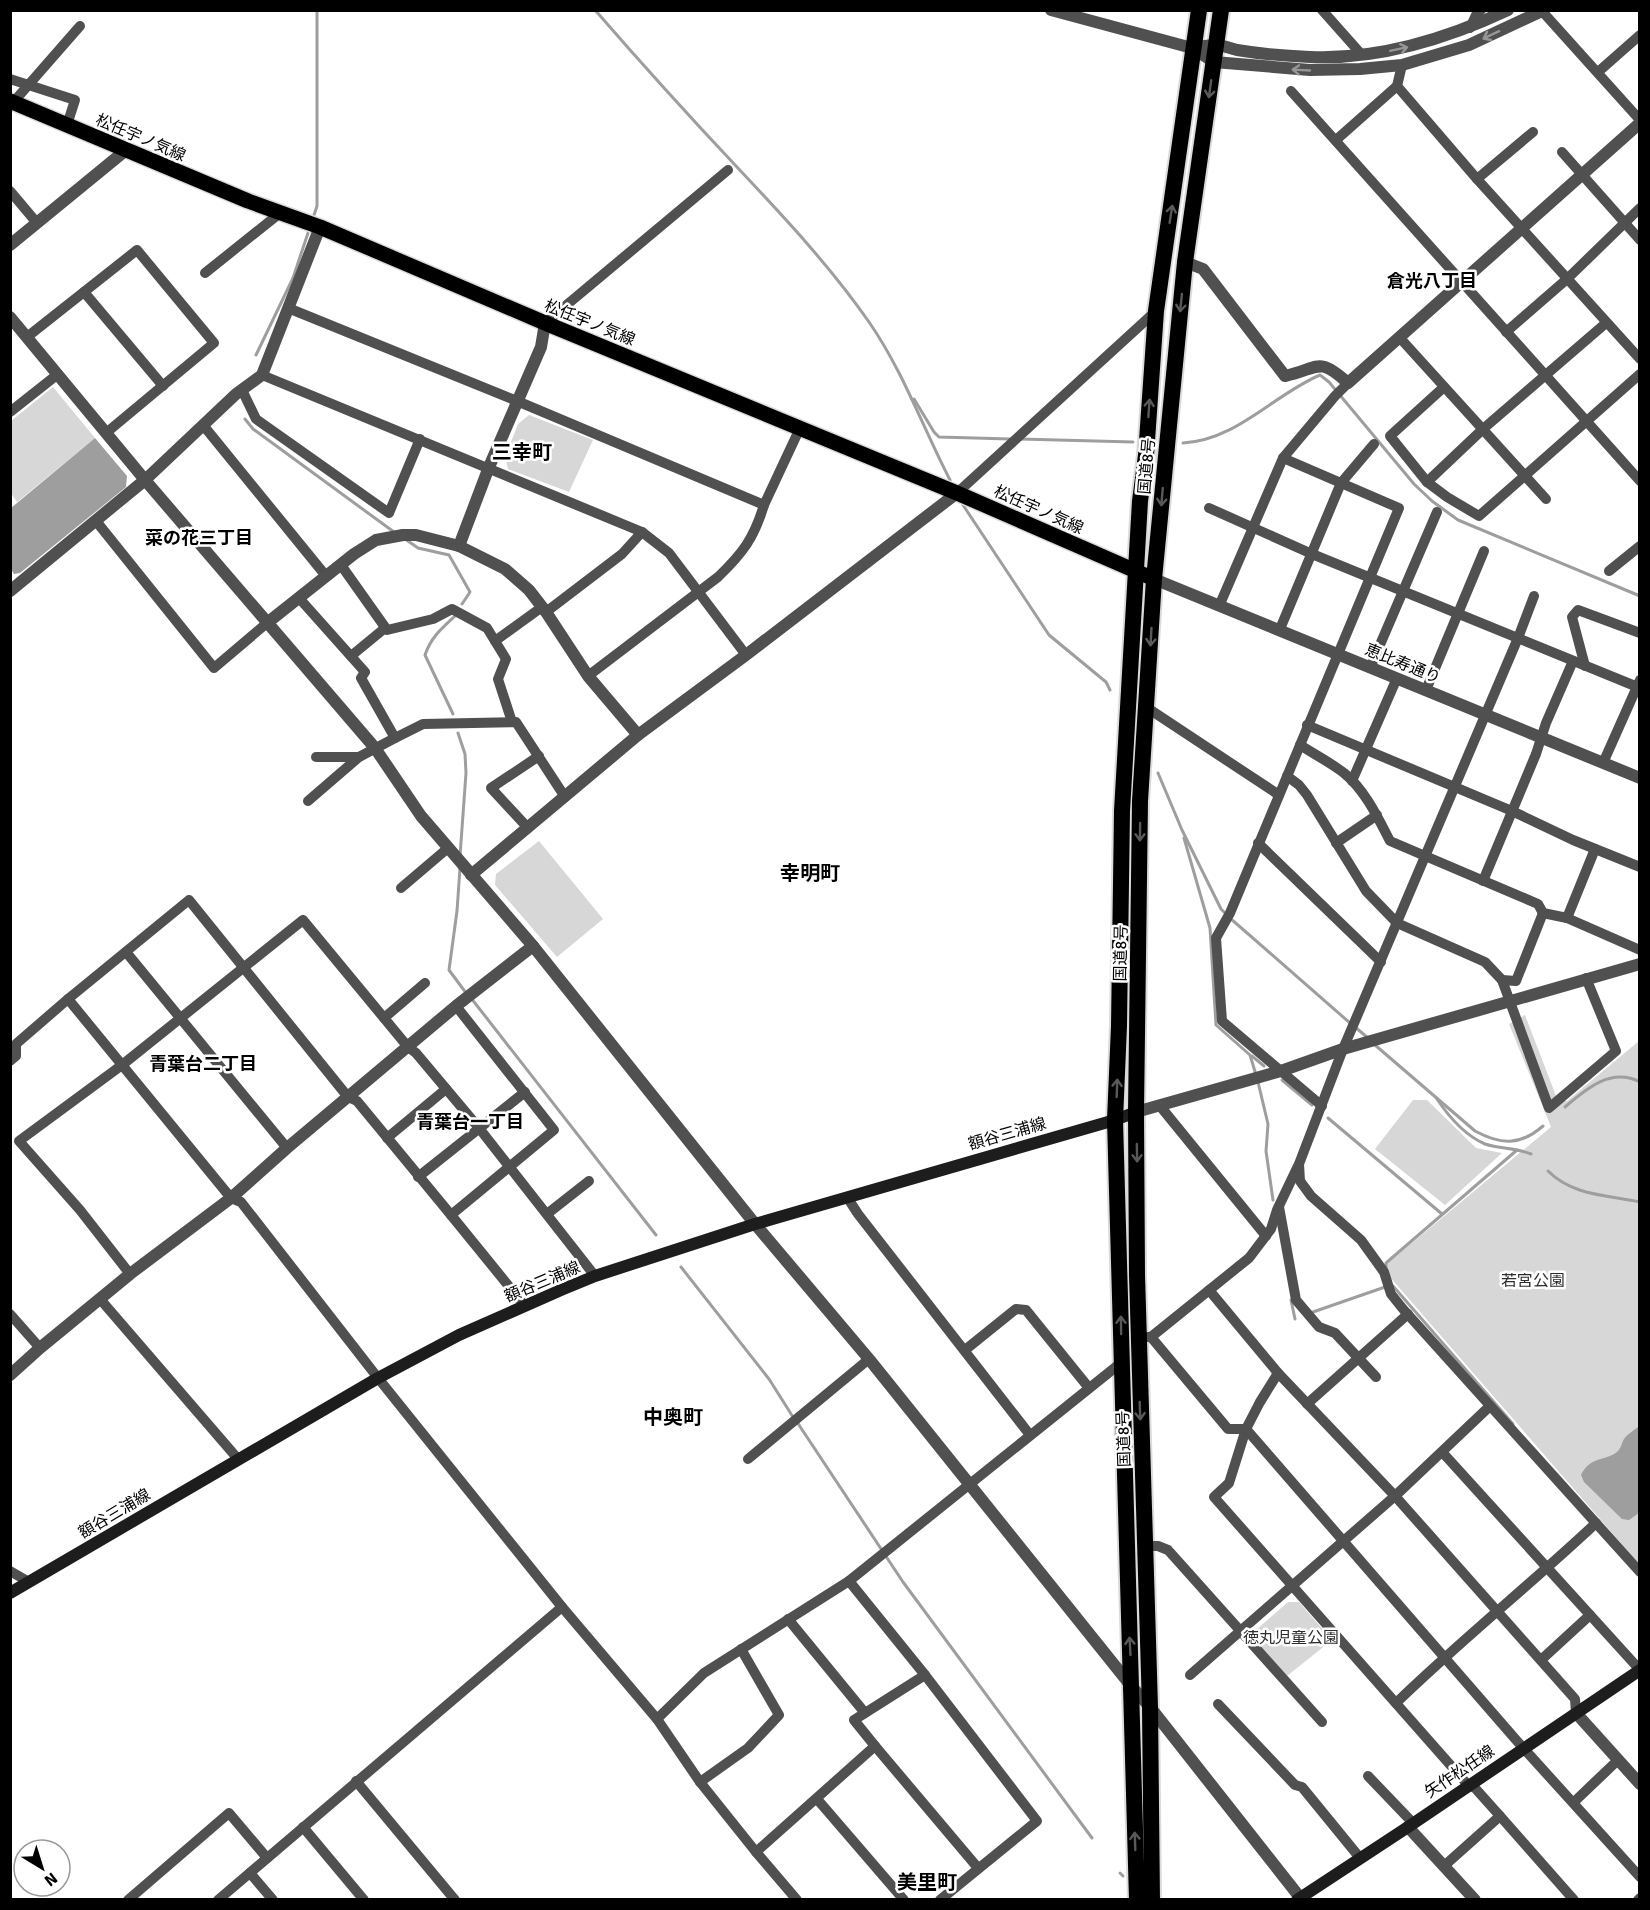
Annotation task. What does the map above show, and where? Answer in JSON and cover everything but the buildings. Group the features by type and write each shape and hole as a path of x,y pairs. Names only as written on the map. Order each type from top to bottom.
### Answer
{"highway":[{"name":"国道8号","path":"1137,1899 1115,1120 1119,1026 1122,811 1135,570 1156,311 1199,10"},
{"name":"国道8号","path":"1152,1899 1150,1707 1145,1546 1145,1337 1136,1112 1140,813 1154,579 1185,262 1221,10"}],"main road":[{"name":"松任宇ノ気線","path":"12,103 280,213 313,224 544,323 957,493 1154,579"},
{"name":"額谷三浦線","path":"10,1593 378,1378 459,1335 595,1276 755,1224 1136,1112"},
{"name":"矢作松任線","path":"1300,1899 1639,1670"}],"street":[{"path":"1051,10 1192,48 1214,62 1310,70 1402,65 1469,45 1542,11 1640,122 1342,390 1283,458 1220,604"},
{"path":"1192,48 1216,45 1271,55 1314,57 1362,55 1405,48 1470,28 1508,10"},
{"path":"1325,12 1362,55"},
{"path":"1470,28 1475,12"},
{"path":"12,103 80,26"},
{"path":"1598,72 1640,35"},
{"path":"1336,140 1396,86 1402,65"},
{"path":"10,79 75,100 67,125"},
{"path":"1396,86 1640,359"},
{"path":"1291,91 1586,422 1638,476"},
{"path":"1478,180 1533,132"},
{"path":"10,244 126,150"},
{"path":"1562,152 1640,240"},
{"path":"459,546 489,467 541,347 544,323 728,170"},
{"path":"10,191 37,223"},
{"path":"1506,332 1567,279 1640,208"},
{"path":"205,273 280,213"},
{"path":"13,584 96,521 145,480 242,390 262,375 288,308 313,224"},
{"path":"27,337 137,250 214,344 106,433"},
{"path":"1185,262 1203,269 1285,376 1298,374 1314,366 1332,369 1342,390"},
{"path":"84,292 163,386"},
{"path":"288,308 764,505"},
{"path":"469,873 528,828 639,735 746,656 957,493 1156,311"},
{"path":"10,316 145,480 375,748 421,816 533,946 755,1224 869,1359 1150,1707 1300,1899"},
{"path":"1427,482 1483,429 1606,323"},
{"path":"1400,338 1546,499"},
{"path":"10,412 58,374"},
{"path":"1444,387 1390,436 1427,482 1479,516 1640,374"},
{"path":"262,375 642,532 669,553 746,656"},
{"path":"242,390 256,419 389,513 420,439"},
{"path":"203,425 326,576"},
{"path":"588,676 718,577 738,558 756,531 764,505 800,428"},
{"path":"1280,629 1341,483 1374,444"},
{"path":"1283,458 1399,508 1227,918 1216,938 1222,1021 1322,1106"},
{"path":"1209,508 1370,578 1585,666 1638,685 1603,763"},
{"path":"1370,668 1437,512"},
{"path":"96,521 214,668 341,564 376,540 416,534 459,546 506,569 529,590 588,676 639,735"},
{"path":"495,641 622,554 642,532"},
{"path":"1609,571 1640,546"},
{"path":"1426,690 1484,550"},
{"path":"341,564 387,630 433,619 452,609 487,628 506,659 498,679 512,722"},
{"name":"恵比寿通り","path":"1154,579 1220,604 1640,778"},
{"path":"1534,596 1343,1049 1299,1164 1266,1236 1249,1258 1145,1337 1228,1429 1246,1429 1640,1877"},
{"path":"299,598 364,672 361,678 394,738"},
{"path":"1585,666 1572,617 1578,610 1640,633"},
{"path":"351,656 385,628"},
{"path":"1483,881 1573,661"},
{"path":"1352,781 1397,678"},
{"path":"1146,707 1279,795"},
{"path":"308,801 359,757 423,723 516,722 565,797"},
{"path":"1308,724 1640,867"},
{"path":"1300,745 1344,773 1352,781 1377,814 1390,841 1539,904 1543,913 1516,981 1502,980"},
{"path":"528,828 487,784 538,756"},
{"path":"316,757 359,757"},
{"path":"1287,776 1307,795 1366,891 1397,923 1485,962 1502,980 1549,1108 1616,1052 1586,978"},
{"path":"1336,843 1377,814"},
{"path":"1258,843 1381,962"},
{"path":"401,888 448,848"},
{"path":"1567,918 1595,849"},
{"path":"10,1061 16,1056 16,1044 189,900 348,1097 357,1101 525,1306"},
{"path":"1543,913 1567,918 1640,951"},
{"path":"19,1142 122,1065 303,921 479,1128 595,1276"},
{"path":"10,1375 130,1274 231,1198 287,1148 464,1000 533,946"},
{"path":"126,952 287,1148"},
{"path":"1136,1112 1281,1071 1343,1049 1640,964"},
{"path":"384,1017 425,983"},
{"path":"68,999 231,1198 241,1202 378,1378 562,1607 657,1719 700,1782 797,1899"},
{"path":"451,1215 554,1130 525,1092 464,1000"},
{"path":"387,1138 446,1089"},
{"path":"418,1177 525,1092"},
{"path":"1160,1106 1266,1236"},
{"path":"10,1132 80,1210 130,1274"},
{"path":"1299,1164 1300,1181 1311,1196 1361,1240 1384,1272 1391,1294 1640,1572"},
{"path":"547,1214 589,1181"},
{"path":"847,1197 1030,1434"},
{"path":"1279,1206 1296,1300 1319,1327 1335,1333 1376,1377"},
{"path":"1209,1290 1278,1373 1395,1496 1541,1660 1575,1699 1576,1713 1640,1784"},
{"path":"100,1299 238,1459"},
{"path":"965,1350 1016,1309 1026,1310 1089,1388"},
{"path":"10,1314 40,1348"},
{"path":"1307,1404 1408,1314"},
{"path":"748,1459 869,1359"},
{"path":"657,1719 704,1673 849,1581 1122,1362"},
{"path":"1278,1373 1246,1429 1229,1483 1214,1497 1468,1785 1475,1788 1574,1899"},
{"path":"1190,1675 1443,1453 1490,1406"},
{"path":"1443,1453 1639,1670"},
{"path":"1396,1703 1444,1656 1547,1569 1596,1523"},
{"path":"1145,1546 1158,1546 1168,1550 1323,1722"},
{"path":"10,1571 29,1582"},
{"path":"849,1581 925,1675 1037,1821 940,1899"},
{"path":"218,1899 562,1607"},
{"path":"1541,1660 1590,1616"},
{"path":"788,1619 865,1713"},
{"path":"700,1782 748,1748 779,1715 741,1648"},
{"path":"925,1675 854,1720 978,1868"},
{"path":"1218,1704 1295,1785 1302,1787 1360,1858"},
{"path":"756,1852 875,1746"},
{"path":"1574,1802 1618,1760"},
{"path":"1368,1776 1475,1899"},
{"path":"356,1781 455,1899"},
{"path":"817,1799 904,1899"},
{"path":"128,1899 229,1813 267,1858"},
{"path":"1444,1866 1500,1816"},
{"path":"303,1827 364,1899"},
{"path":"250,1873 273,1899"}],"green space":[{"path":"53,387 95,438 17,502 11,493 11,421"},
{"path":"529,415 593,440 569,492 508,469 505,457 518,424"},
{"path":"539,841 603,919 557,957 495,885 496,874"},
{"name":"若宮公園","path":"1525,1015 1558,1101 1567,1101 1639,1041 1639,1564 1382,1268 1551,1127 1509,1024"},
{"path":"1413,1100 1427,1100 1476,1148 1502,1153 1445,1205 1375,1149"},
{"name":"徳丸児童公園","path":"1288,1602 1299,1602 1332,1640 1287,1676 1253,1638 1255,1631"}],"shaded area":[{"path":"95,438 127,476 126,487 20,573 14,574 11,569 11,508"},
{"path":"1639,1426 1639,1513 1629,1520 1622,1519 1584,1482 1581,1475 1593,1462 1617,1452 1625,1437"}],"waterway":[{"path":"313,218 317,206 317,10"},
{"path":"595,10 822,261 854,301 892,360 950,480"},
{"path":"256,355 293,278 310,227"},
{"path":"1183,443 1221,434 1320,375 1329,382 1414,484 1458,520 1640,596"},
{"path":"914,399 939,437 1010,439"},
{"path":"245,419 253,429 394,532"},
{"path":"1020,439 1133,442"},
{"path":"963,505 1049,635 1106,682 1110,690"},
{"path":"405,539 418,548 449,555 470,592 462,604"},
{"path":"453,714 425,655 434,638 455,616"},
{"path":"458,733 465,754 466,773 460,856"},
{"path":"1158,773 1182,830 1221,909 1226,914"},
{"path":"1184,838 1210,928 1216,1025 1250,1055 1256,1075"},
{"path":"460,868 449,970 466,993"},
{"path":"1231,919 1350,1023"},
{"path":"471,998 656,1235"},
{"path":"1355,1027 1368,1038"},
{"path":"1375,1045 1475,1131 1484,1136 1502,1141 1518,1140 1535,1133 1543,1126"},
{"path":"1252,1056 1264,1066"},
{"path":"1565,1107 1600,1082 1619,1077 1640,1082"},
{"path":"1282,1080 1312,1105"},
{"path":"1258,1082 1268,1124 1266,1151 1273,1200"},
{"path":"1437,1099 1470,1136 1491,1146 1531,1154"},
{"path":"1328,1118 1442,1214"},
{"path":"1386,1270 1386,1263 1517,1150"},
{"path":"1548,1171 1579,1190 1640,1202"},
{"path":"681,1267 769,1379 793,1417"},
{"path":"1393,1286 1513,1424"},
{"path":"1313,1312 1385,1287"},
{"path":"1291,1300 1295,1319"},
{"path":"797,1422 903,1582 1092,1838"},
{"path":"1120,1873 1123,1876"}],"district":[{"name":"倉光八丁目","path":"1432,281"},
{"name":"三幸町","path":"522,452"},
{"name":"菜の花三丁目","path":"199,538"},
{"name":"幸明町","path":"810,873"},
{"name":"青葉台二丁目","path":"203,1064"},
{"name":"青葉台一丁目","path":"470,1122"},
{"name":"中奥町","path":"673,1417"},
{"name":"美里町","path":"927,1882"}]}
